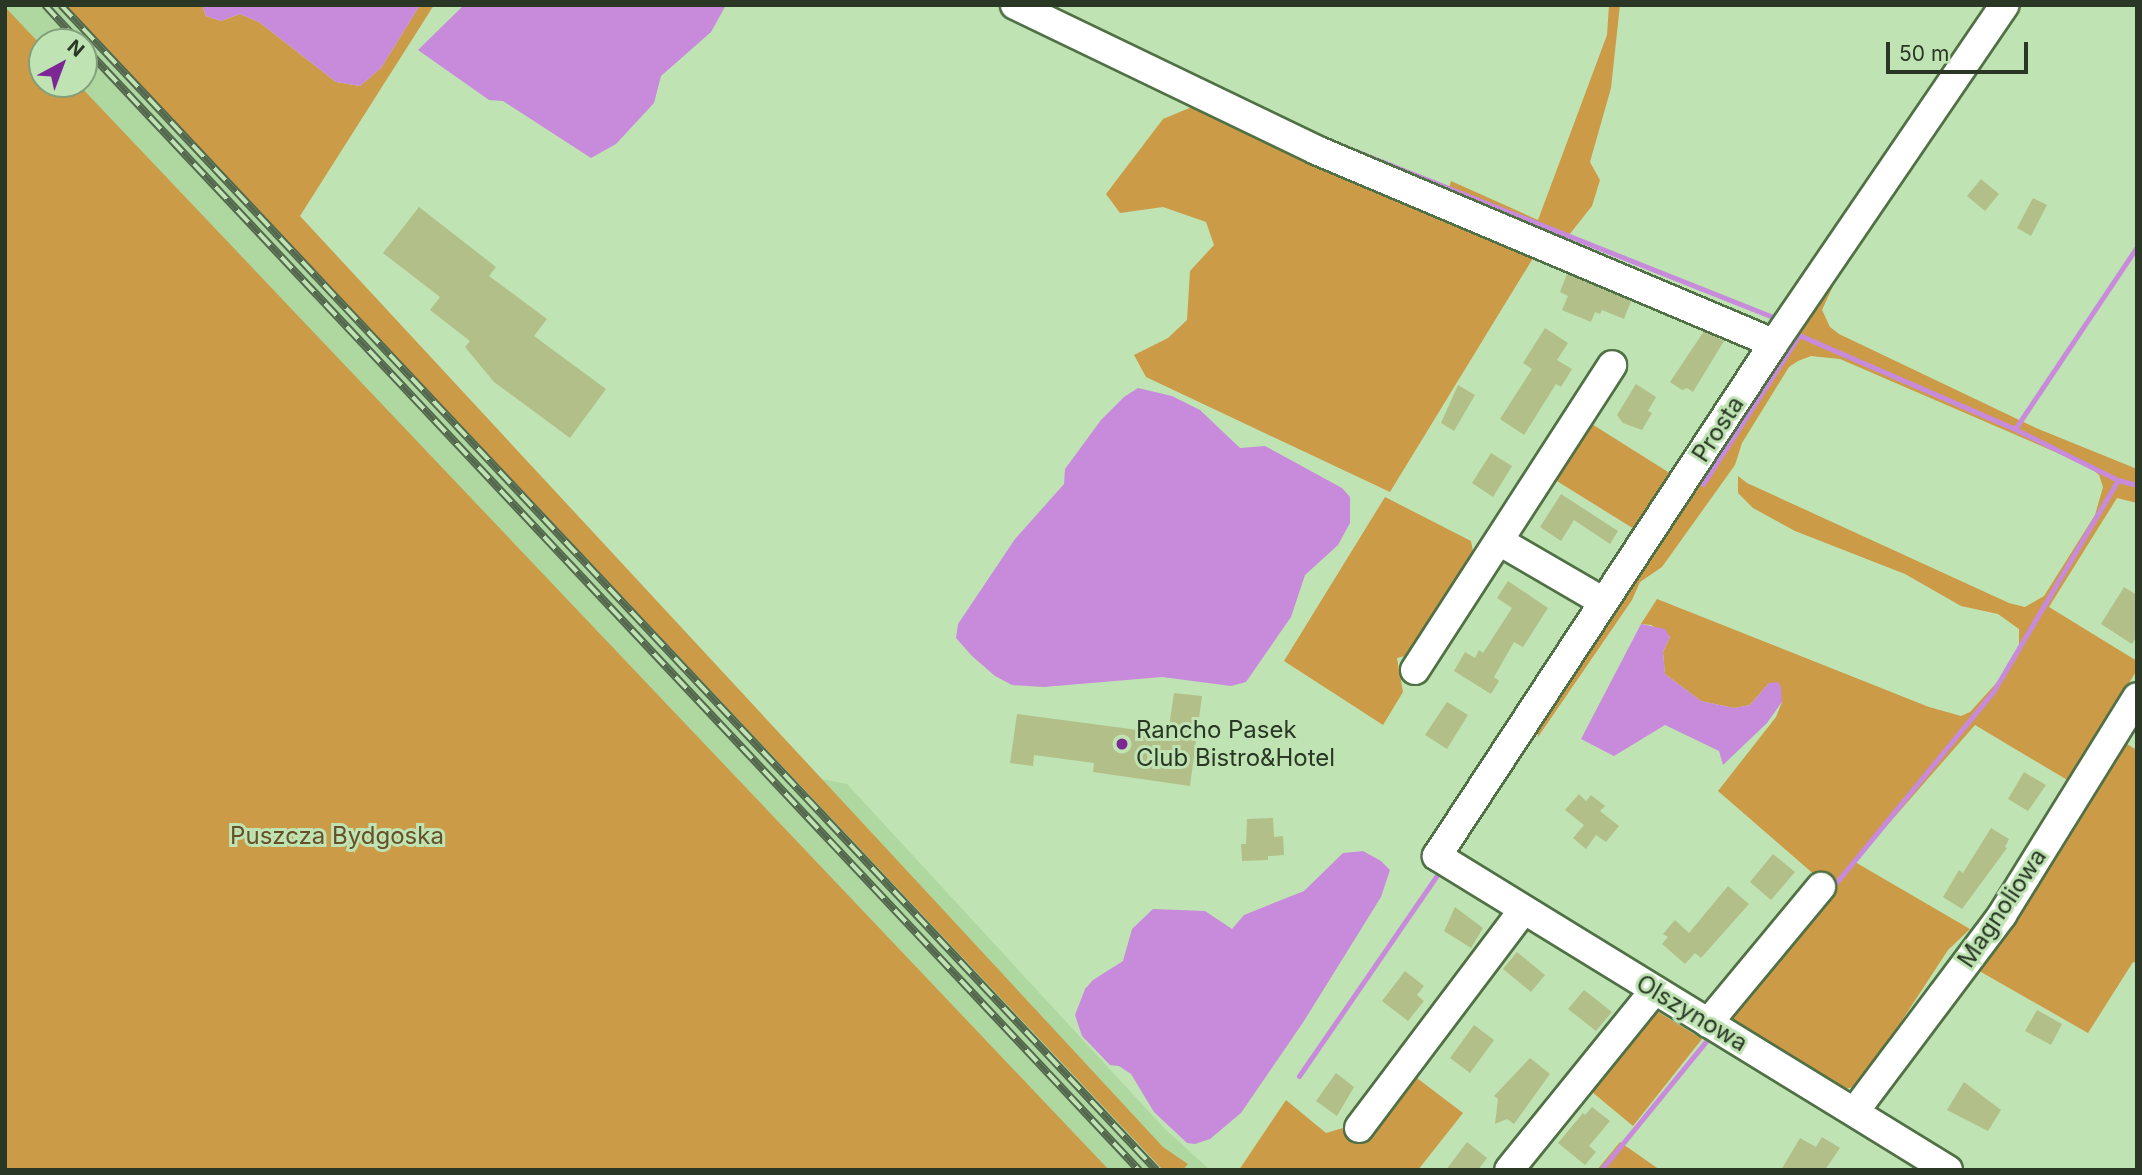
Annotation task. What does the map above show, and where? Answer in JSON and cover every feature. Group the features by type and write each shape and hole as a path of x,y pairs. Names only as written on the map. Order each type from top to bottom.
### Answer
{"street":[{"path":"1015,5 1316,150 1774,343"},
{"name":"Prosta","path":"1437,856 1774,343 2005,5"},
{"path":"1415,670 1612,365"},
{"path":"1499,541 1604,602"},
{"name":"Magnoliowa","path":"1855,1111 2002,915 2137,697"},
{"name":"Olszynowa","path":"1437,856 1948,1170"},
{"path":"1713,1027 1821,887"},
{"path":"1359,1128 1523,910"},
{"path":"1509,1170 1654,991"}],"shaded area":[{"path":"5,5 124,5 298,215 821,779 847,784 1164,1128 1210,1170 1091,1170 71,98 98,98 98,28 28,28 28,50 5,25"},
{"path":"202,5 420,5 381,68 360,86 336,82 259,22 240,14 221,21 206,16"},
{"path":"464,5 726,5 711,32 661,76 654,103 616,144 591,158 503,101 489,100 418,50"},
{"path":"1138,388 1172,396 1200,410 1240,448 1265,446 1342,488 1350,497 1350,523 1338,545 1305,575 1291,617 1246,682 1231,686 1162,677 1044,687 1012,685 995,676 956,638 958,624 1015,539 1064,484 1065,469 1101,420 1124,397"},
{"path":"1641,624 1665,629 1670,637 1663,652 1665,674 1701,701 1734,708 1750,705 1769,683 1778,682 1781,687 1782,702 1767,723 1723,765 1719,751 1665,725 1614,756 1581,739"},
{"path":"1363,851 1381,861 1390,870 1381,897 1304,1021 1241,1113 1210,1139 1195,1144 1187,1143 1154,1112 1131,1074 1119,1066 1110,1065 1082,1036 1075,1015 1085,989 1093,980 1123,961 1132,929 1153,909 1205,911 1232,929 1244,915 1304,891 1343,853"}],"green space":[{"path":"65,5 202,5 206,16 221,21 240,14 259,22 336,82 360,86 381,68 420,5 434,5 300,216 1163,1147 1188,1164 1183,1170 1163,1170 98,40 98,28 87,28"},
{"path":"1609,5 1620,5 1611,88 1590,162 1600,180 1592,206 1569,235 1551,238 1447,195 1451,181 1538,220 1607,35"},
{"name":"Puszcza Bydgoska","path":"5,7 28,31 28,98 91,98 1109,1170 5,1170"},
{"path":"1199,104 1538,250 1390,492 1146,377 1134,355 1168,338 1187,320 1190,271 1214,245 1206,222 1163,207 1120,213 1106,194 1163,119"},
{"path":"1845,260 1822,310 1830,327 1839,334 2036,428 2137,469 2137,503 2117,498 2049,607 2137,661 2137,670 2069,781 1975,725 1855,862 1970,929 1948,950 1859,1086 1845,1089 1723,1016 1832,890 1718,791 1776,717 1782,702 1769,683 1750,705 1734,708 1701,701 1665,674 1663,652 1670,637 1651,625 1641,624 1657,599 1929,707 1961,716 1970,712 2000,679 2019,645 2019,629 1998,614 1961,606 1905,574 1795,531 1753,508 1738,493 1738,476 1747,483 2009,603 2025,607 2044,596 2095,515 2103,487 2099,475 2090,467 1840,359 1811,356 1798,361 1789,367 1742,443 1735,465 1662,567 1640,582 1632,600 1538,737 1537,721"},
{"path":"1587,421 1676,477 1639,532 1552,478"},
{"path":"1385,497 1471,541 1474,557 1414,654 1397,658 1403,692 1383,725 1284,661"},
{"path":"2120,740 2137,750 2137,963 2133,962 2088,1033 1974,968"},
{"path":"1650,1007 1702,1039 1633,1126 1586,1087"},
{"path":"1409,1072 1463,1113 1418,1170 1239,1170 1286,1100 1326,1133 1353,1125"},
{"path":"1620,1142 1660,1170 1597,1170"}],"building":[{"path":"1981,179 1999,194 1985,211 1967,196"},
{"path":"2033,198 2047,205 2031,236 2017,228"},
{"path":"419,207 496,267 489,276 547,319 534,336 606,389 570,438 494,382 465,347 470,341 430,310 440,297 383,253"},
{"path":"1567,274 1631,301 1624,319 1602,310 1600,314 1595,312 1591,322 1562,310 1568,296 1560,292"},
{"path":"1545,328 1568,343 1557,360 1572,369 1561,387 1556,384 1524,435 1500,419 1532,369 1523,363"},
{"path":"1704,331 1724,341 1693,392 1687,388 1682,390 1670,382"},
{"path":"1636,384 1656,397 1648,411 1652,413 1642,430 1623,423 1617,415"},
{"path":"1458,385 1475,395 1454,431 1441,423"},
{"path":"1491,453 1512,466 1493,497 1472,483"},
{"path":"1561,494 1618,531 1610,544 1574,520 1561,541 1540,527"},
{"path":"1508,581 1548,608 1523,647 1514,642 1494,677 1499,681 1491,694 1454,671 1465,652 1475,658 1479,650 1483,653 1512,608 1497,598"},
{"path":"2124,587 2137,595 2137,636 2132,644 2101,624"},
{"path":"1174,693 1202,696 1190,786 1093,772 1094,763 1034,755 1033,766 1010,763 1017,714 1168,734"},
{"path":"1447,702 1468,715 1447,749 1425,735"},
{"path":"2024,772 2046,785 2028,811 2008,799"},
{"path":"1579,794 1586,801 1591,795 1605,806 1600,811 1619,826 1606,842 1596,835 1586,849 1573,838 1584,825 1565,810"},
{"path":"1273,818 1274,837 1283,836 1284,855 1268,856 1268,860 1242,861 1241,844 1246,844 1247,819"},
{"path":"1991,828 2009,839 2005,847 2007,848 1962,909 1943,897 1959,870 1963,873"},
{"path":"1773,854 1795,872 1771,900 1750,882"},
{"path":"1728,886 1749,904 1701,958 1695,953 1685,964 1662,944 1668,937 1663,934 1675,920 1689,933"},
{"path":"1455,907 1483,928 1471,948 1444,931"},
{"path":"1517,952 1545,975 1531,992 1503,969"},
{"path":"1405,971 1424,986 1417,995 1424,1001 1408,1021 1382,1001"},
{"path":"1584,990 1612,1012 1596,1031 1568,1009"},
{"path":"2037,1010 2062,1024 2051,1045 2025,1031"},
{"path":"1474,1025 1494,1040 1470,1073 1450,1058"},
{"path":"1530,1058 1550,1074 1514,1124 1507,1119 1495,1124 1498,1099 1494,1096"},
{"path":"1336,1073 1354,1087 1337,1116 1316,1101"},
{"path":"1964,1082 2001,1110 1988,1131 1947,1110"},
{"path":"1592,1107 1610,1121 1589,1146 1596,1152 1585,1165 1558,1143 1583,1113 1585,1115"},
{"path":"1822,1137 1840,1148 1825,1170 1781,1170 1800,1138 1816,1147"},
{"path":"1467,1142 1487,1158 1478,1170 1446,1170"}],"waterway":[{"path":"1328,140 1780,320"},
{"path":"2118,480 2015,429 2137,247"},
{"path":"1703,484 1799,335 2015,429"},
{"path":"1831,889 1993,692 2118,480 2137,485"},
{"path":"1299,1076 1437,875"},
{"path":"1601,1170 1712,1034"}],"railway":[{"path":"45,5 66,28"},
{"path":"61,5 1156,1170"},
{"path":"98,62 1139,1170"}],"place":[{"name":"Rancho Pasek Club Bistro&Hotel","path":"1122,744"}]}
